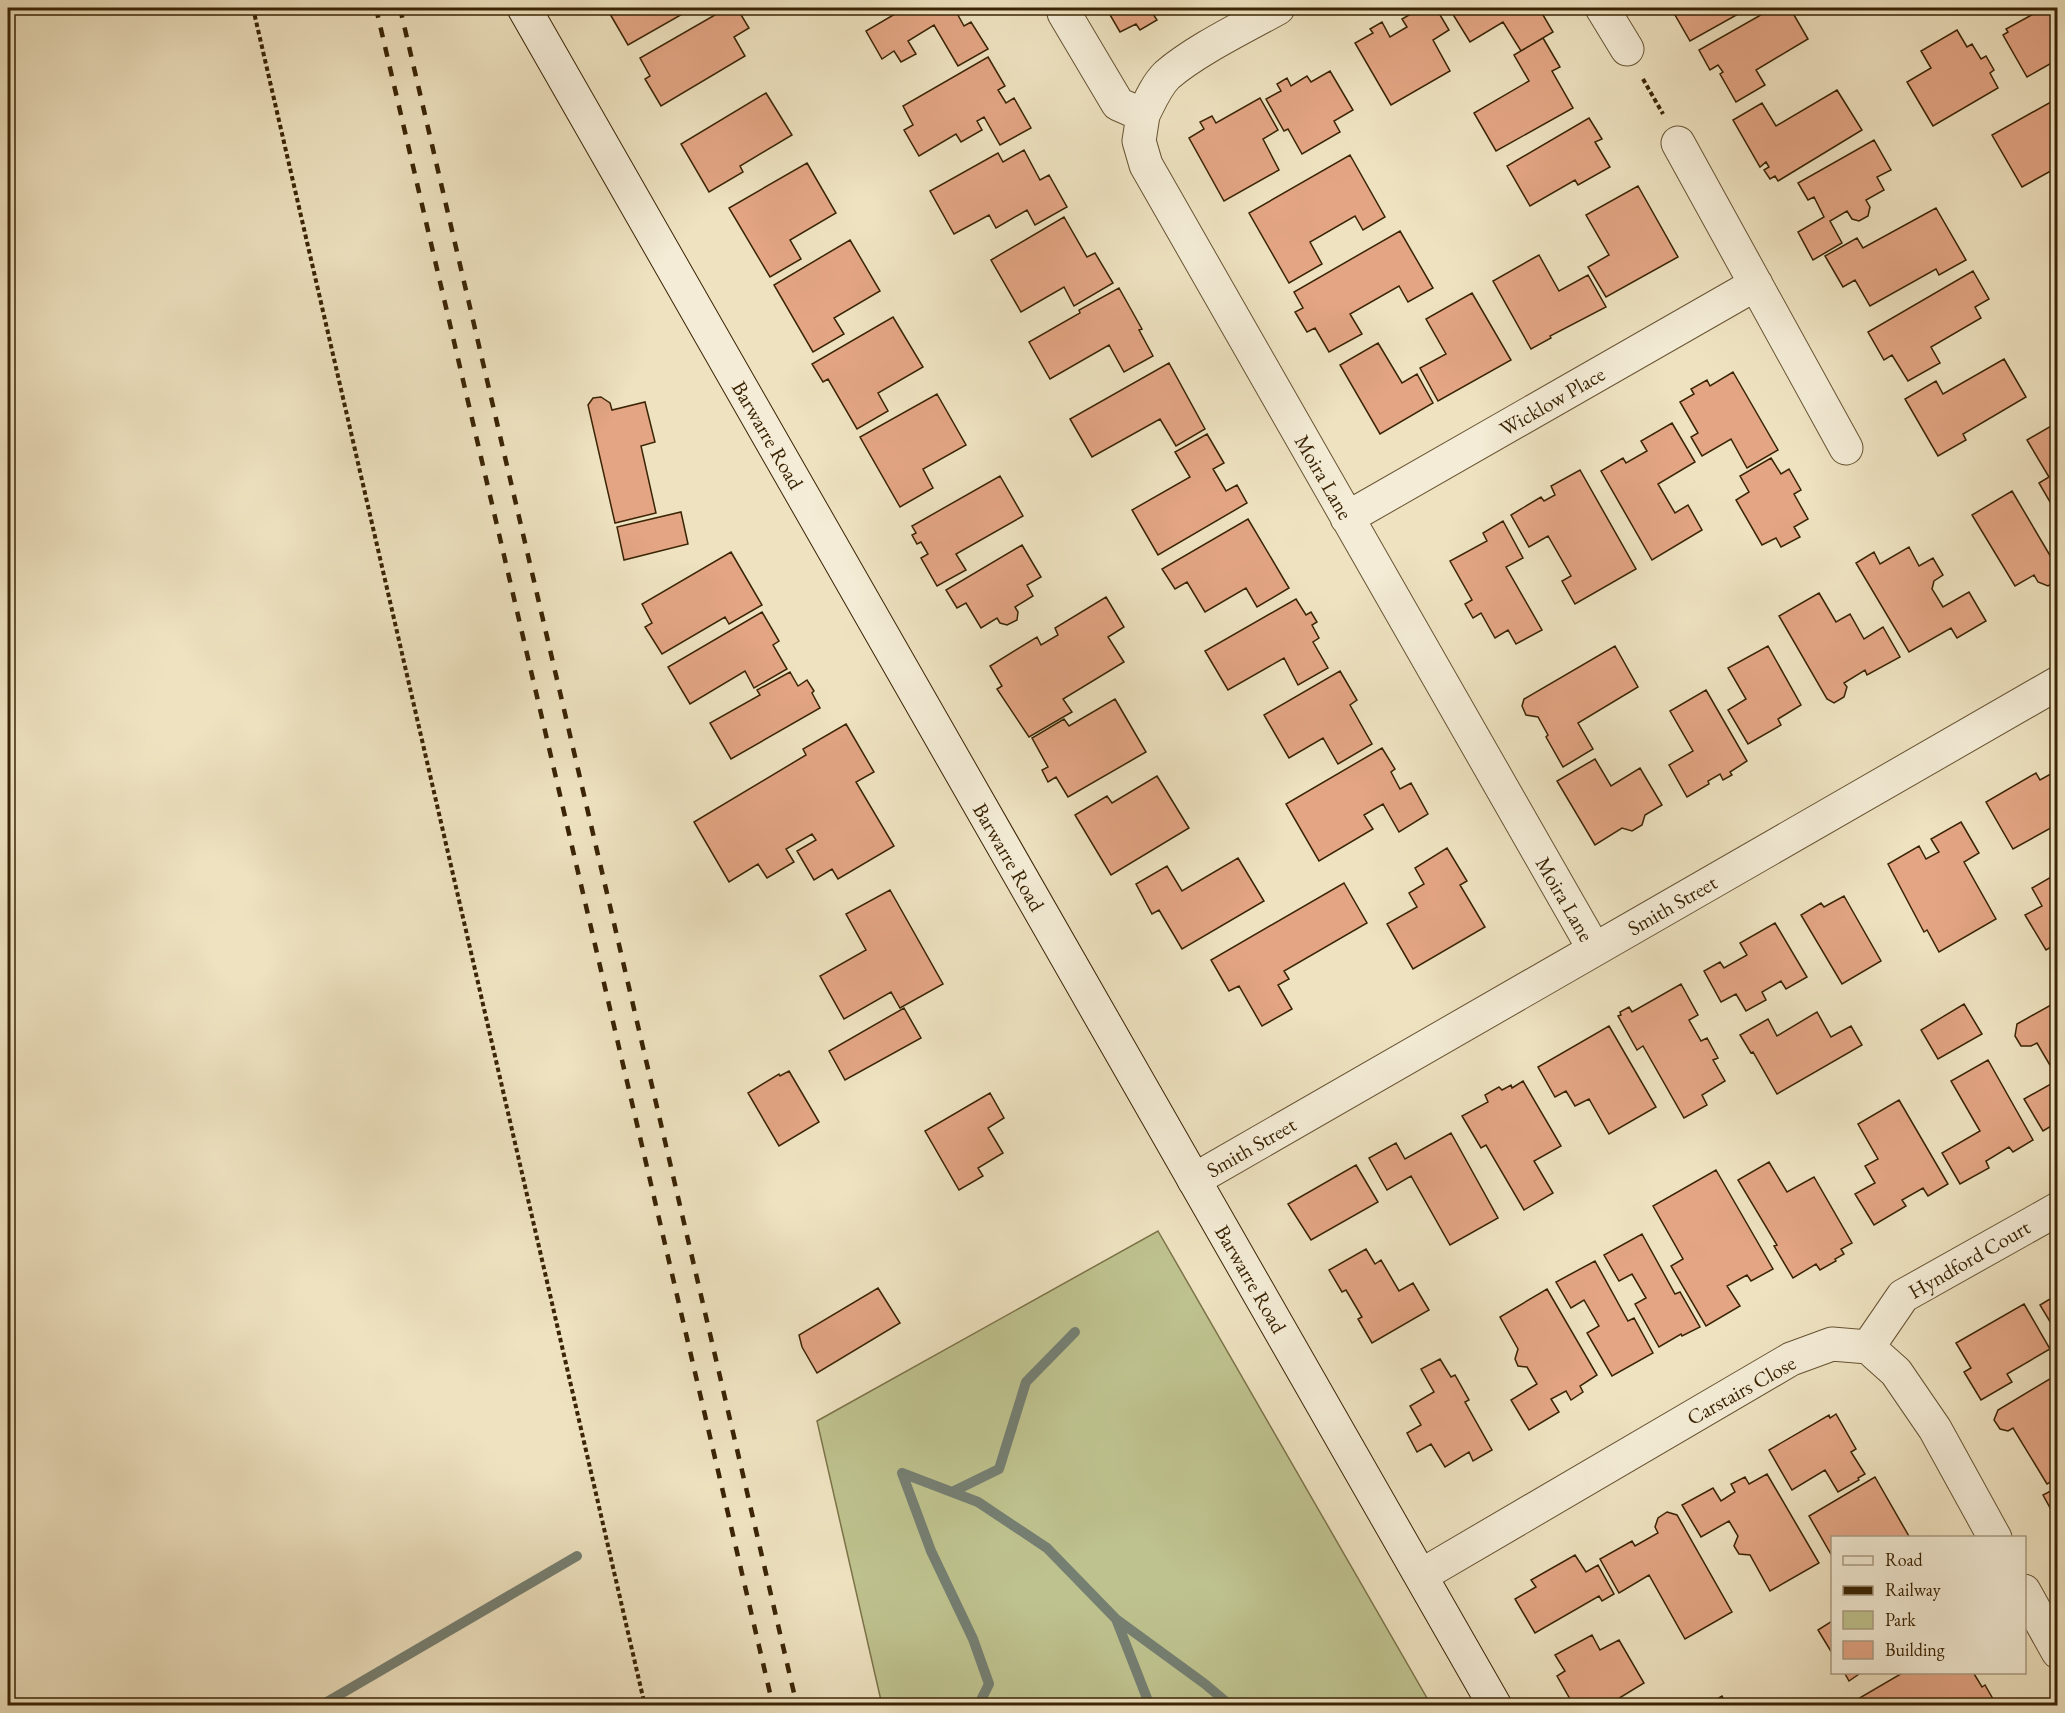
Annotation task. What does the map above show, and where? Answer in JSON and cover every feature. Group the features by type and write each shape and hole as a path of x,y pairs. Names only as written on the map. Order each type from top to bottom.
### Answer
{"street":[{"name":"Barwarre Road","path":"524,8 1495,1706"},
{"path":"1064,13 1118,104 1143,115 1153,93 1166,76 1191,58 1278,8"},
{"path":"1602,8 1627,49"},
{"name":"Moira Lane","path":"1143,115 1139,141 1146,165 1594,950"},
{"path":"1678,142 1846,448"},
{"name":"Wicklow Place","path":"1347,518 1756,284"},
{"name":"Smith Street","path":"1194,1180 2058,683"},
{"name":"Hyndford Court","path":"1868,1347 1903,1296 2058,1209"},
{"name":"Carstairs Close","path":"1422,1575 1791,1359 1832,1344 1868,1347"},
{"path":"1868,1347 1896,1372 1935,1429 1994,1536"},
{"path":"2026,1593 2058,1652"}],"path":[{"path":"253,8 645,1706"},
{"path":"1627,49 1678,142"}],"green space":[{"path":"1158,1231 1431,1705 882,1705 817,1421"}],"building":[{"path":"616,8 693,8 628,45 610,14 617,11"},
{"path":"727,8 737,8 749,28 734,37 745,56 661,106 645,79 650,76 640,58"},
{"path":"905,8 954,8 964,26 971,22 988,49 958,66 934,25 908,41 916,54 901,62 894,51 882,59 866,31"},
{"path":"1106,8 1164,8 1153,14 1157,20 1140,30 1136,24 1120,32"},
{"path":"1421,8 1436,8 1449,30 1433,40 1450,71 1391,105 1355,43 1373,33 1370,29 1382,22 1390,37 1407,27 1402,19"},
{"path":"1449,8 1539,8 1553,32 1521,51 1503,22 1470,42"},
{"path":"1671,8 1749,8 1690,41"},
{"path":"1773,8 1790,8 1808,39 1756,70 1765,85 1736,102 1720,74 1723,72 1718,65 1710,70 1699,50"},
{"path":"2044,8 2058,8 2058,66 2055,61 2027,77 2003,35 2008,32 2006,29"},
{"path":"1957,30 1967,47 1972,44 1981,59 1986,56 1994,70 1990,73 1998,88 1933,126 1907,82 1931,68 1921,51"},
{"path":"1543,38 1560,67 1552,71 1573,108 1496,151 1474,113 1529,81 1514,55"},
{"path":"988,57 1005,86 998,90 1006,103 1014,98 1031,128 1000,145 984,117 977,121 982,130 961,142 956,134 919,156 904,130 913,125 903,106"},
{"path":"1330,71 1353,110 1334,121 1340,132 1302,154 1288,129 1284,131 1266,99 1281,91 1277,84 1287,78 1291,86 1307,76 1311,82"},
{"path":"1837,90 1862,130 1778,181 1775,176 1770,179 1764,170 1769,167 1766,162 1760,167 1733,120 1762,103 1776,126"},
{"path":"766,93 792,135 740,166 743,172 709,192 681,144"},
{"path":"1260,98 1278,130 1263,139 1279,170 1224,201 1189,138 1204,129 1200,122 1212,116 1216,123"},
{"path":"2058,98 2058,167 2022,187 1992,135"},
{"path":"1589,118 1602,139 1595,142 1610,167 1578,185 1575,180 1530,206 1507,166"},
{"path":"1874,140 1891,170 1877,177 1884,190 1866,200 1870,207 1868,216 1859,221 1852,219 1847,211 1830,221 1842,243 1813,260 1798,232 1824,217 1814,197 1808,200 1798,183"},
{"path":"1024,150 1040,180 1049,175 1067,207 1035,225 1027,210 996,228 989,215 954,234 930,191 998,153 1003,162"},
{"path":"1350,155 1385,217 1363,230 1355,216 1310,242 1322,264 1289,283 1249,213"},
{"path":"807,163 836,213 790,240 801,259 770,277 729,208"},
{"path":"1638,186 1678,257 1606,297 1588,267 1609,255 1586,215"},
{"path":"1936,208 1966,260 1939,275 1936,269 1870,306 1855,280 1843,287 1825,256 1857,238 1863,248"},
{"path":"1064,217 1087,257 1095,253 1113,283 1074,306 1064,287 1021,312 991,260"},
{"path":"1400,231 1433,288 1408,302 1399,286 1350,314 1362,334 1329,352 1315,328 1307,332 1295,312 1303,308 1294,292"},
{"path":"850,240 880,291 834,318 844,334 813,352 774,285"},
{"path":"1539,255 1559,291 1588,275 1606,307 1550,336 1551,338 1531,349 1493,281"},
{"path":"1973,271 1989,299 1975,307 1981,318 1931,347 1940,363 1908,381 1892,355 1884,360 1868,332"},
{"path":"1119,288 1142,329 1139,330 1153,356 1124,372 1109,345 1050,379 1029,342"},
{"path":"1472,293 1511,360 1438,401 1420,368 1446,354 1426,319"},
{"path":"893,317 923,367 878,393 888,411 857,429 828,379 823,382 812,364"},
{"path":"1378,343 1402,383 1417,374 1433,403 1380,434 1340,365"},
{"path":"2004,359 2026,397 1963,434 1966,440 1938,456 1905,399 1936,381 1943,394"},
{"path":"1169,363 1205,429 1176,446 1160,419 1092,457 1070,419"},
{"path":"1733,372 1778,450 1747,468 1731,439 1702,456 1691,437 1698,433 1680,402 1694,394 1691,389 1707,380 1710,386"},
{"path":"937,394 966,445 923,469 933,488 900,507 860,437"},
{"path":"601,397 610,403 612,410 645,402 655,442 641,446 656,513 615,523 588,405 593,398"},
{"path":"2058,422 2058,497 2050,502 2039,483 2049,477 2027,440"},
{"path":"1672,423 1695,462 1658,484 1675,513 1688,505 1702,530 1652,560 1601,471 1623,458 1626,463 1647,451 1641,441"},
{"path":"1207,434 1224,463 1213,469 1226,491 1237,485 1247,503 1158,555 1132,510 1190,477 1175,452"},
{"path":"1771,458 1781,474 1789,469 1801,490 1794,494 1808,519 1794,527 1800,537 1781,547 1776,538 1762,545 1736,500 1749,492 1740,476"},
{"path":"1580,470 1636,569 1575,604 1562,581 1571,576 1548,536 1529,547 1511,515 1541,497 1544,501 1555,495 1551,486"},
{"path":"1000,476 1023,516 956,554 966,570 937,586 921,558 928,554 921,542 917,544 912,535 916,533 912,526"},
{"path":"2012,491 2058,569 2056,581 2048,586 2038,582 2034,575 2015,586 1972,515"},
{"path":"681,512 688,544 624,560 617,527"},
{"path":"1248,519 1289,588 1257,607 1246,588 1205,612 1187,582 1175,589 1162,569"},
{"path":"1503,521 1523,558 1506,567 1542,630 1516,644 1508,630 1495,638 1481,613 1473,618 1465,604 1472,600 1450,561 1487,541 1483,533"},
{"path":"1022,545 1041,577 1027,585 1033,596 1015,607 1018,612 1017,620 1007,625 1000,623 997,618 981,628 966,603 957,608 946,590"},
{"path":"1909,547 1919,566 1933,558 1943,575 1934,581 1932,589 1943,607 1969,592 1986,621 1957,638 1951,628 1909,652 1856,563 1874,552 1880,564"},
{"path":"731,552 762,605 729,624 725,617 662,654 645,627 652,623 642,604"},
{"path":"1819,593 1836,622 1850,614 1864,639 1883,627 1900,657 1867,675 1865,670 1844,683 1847,687 1844,697 1834,703 1827,699 1779,616"},
{"path":"1106,597 1124,627 1108,637 1124,662 1063,699 1072,712 1029,737 997,689 1002,686 990,666 1037,637 1041,645 1058,635 1055,628"},
{"path":"1296,599 1306,615 1311,612 1317,622 1312,625 1319,638 1313,642 1328,668 1298,685 1284,658 1228,690 1205,651"},
{"path":"762,612 779,641 773,645 787,669 754,688 745,671 690,704 668,667"},
{"path":"1615,646 1638,687 1578,723 1593,749 1563,767 1538,717 1526,715 1522,706 1524,699"},
{"path":"1768,646 1801,705 1778,719 1781,725 1748,744 1728,710 1746,699 1728,668"},
{"path":"1340,671 1357,700 1350,705 1372,744 1338,764 1323,738 1289,758 1264,715"},
{"path":"790,672 798,686 807,680 820,708 731,759 710,723 760,695 757,690"},
{"path":"1706,690 1747,761 1730,772 1732,775 1723,780 1720,774 1708,781 1709,784 1687,797 1669,765 1693,751 1670,711"},
{"path":"1115,699 1146,752 1068,797 1056,777 1048,782 1042,770 1048,767 1032,738 1064,719 1069,726"},
{"path":"846,724 874,772 856,782 894,846 838,879 832,869 814,880 797,851 816,840 812,834 786,849 794,862 767,878 758,864 729,882 694,822 806,755 803,749"},
{"path":"1382,748 1395,769 1391,772 1400,789 1411,783 1428,814 1399,832 1383,804 1364,815 1373,829 1319,861 1286,804"},
{"path":"1595,759 1611,786 1640,768 1662,805 1645,815 1642,825 1632,831 1622,828 1595,845 1557,781"},
{"path":"2058,770 2058,824 2013,849 1986,802 2036,773 2040,780"},
{"path":"1157,776 1189,828 1111,875 1075,815 1107,796 1112,803"},
{"path":"1961,822 1979,853 1964,862 1996,919 1939,952 1927,930 1924,932 1888,864 1919,846 1926,859 1939,852 1931,839"},
{"path":"1447,848 1467,881 1460,885 1485,927 1413,969 1387,924 1417,907 1409,893 1424,884 1415,868"},
{"path":"1238,858 1264,901 1182,949 1159,910 1152,914 1136,884 1167,866 1182,891"},
{"path":"2058,873 2058,943 2046,950 2025,915 2042,906 2032,888"},
{"path":"1344,883 1367,923 1284,971 1289,979 1278,985 1292,1009 1262,1026 1239,986 1229,991 1211,960"},
{"path":"890,890 943,984 900,1008 891,992 844,1019 820,976 866,950 846,914"},
{"path":"1844,896 1881,961 1842,984 1801,915 1821,903 1824,907"},
{"path":"1775,923 1807,977 1786,989 1781,981 1762,992 1766,1000 1746,1011 1736,994 1721,1002 1704,971 1720,962 1724,968 1747,955 1740,943"},
{"path":"1681,984 1698,1015 1689,1020 1701,1041 1707,1038 1718,1058 1713,1060 1725,1081 1702,1095 1707,1105 1684,1118 1643,1046 1637,1050 1618,1016 1621,1015 1620,1012 1629,1007 1632,1012"},
{"path":"2058,1001 2058,1079 2037,1043 2031,1046 2021,1046 2015,1036 2017,1024"},
{"path":"1964,1004 1982,1034 1938,1059 1921,1030"},
{"path":"904,1008 921,1038 845,1080 829,1051"},
{"path":"1817,1012 1831,1037 1851,1026 1862,1045 1777,1094 1753,1052 1751,1053 1740,1035 1768,1019 1777,1036"},
{"path":"1609,1026 1656,1107 1609,1134 1589,1099 1575,1106 1566,1091 1555,1097 1538,1067"},
{"path":"1988,1060 2033,1140 2013,1152 2009,1147 1986,1161 1989,1168 1960,1184 1942,1153 1980,1131 1951,1081"},
{"path":"789,1071 819,1122 779,1146 748,1093 779,1074 780,1076"},
{"path":"2058,1080 2058,1122 2043,1131 2024,1099"},
{"path":"1523,1081 1561,1146 1534,1161 1553,1193 1524,1210 1486,1145 1481,1148 1462,1116 1488,1102 1485,1095 1499,1087 1502,1090 1511,1085 1512,1088"},
{"path":"990,1093 1004,1118 988,1128 1003,1153 978,1168 983,1176 959,1190 925,1131"},
{"path":"1899,1100 1948,1184 1928,1196 1923,1188 1902,1200 1906,1206 1874,1225 1855,1194 1875,1183 1865,1166 1878,1159 1858,1124"},
{"path":"1451,1133 1498,1218 1450,1245 1411,1176 1387,1190 1369,1158 1396,1143 1405,1159"},
{"path":"1769,1162 1787,1192 1814,1177 1852,1243 1841,1249 1844,1254 1835,1259 1836,1261 1820,1270 1816,1264 1793,1278 1774,1246 1777,1245 1738,1180"},
{"path":"1356,1165 1378,1202 1311,1240 1288,1204"},
{"path":"1716,1170 1773,1269 1751,1281 1747,1275 1727,1286 1740,1306 1706,1326 1671,1266 1683,1259 1653,1206"},
{"path":"1642,1234 1675,1294 1680,1292 1700,1327 1682,1336 1681,1334 1659,1347 1635,1304 1646,1298 1632,1274 1619,1281 1604,1255"},
{"path":"1366,1249 1375,1264 1381,1260 1399,1291 1413,1283 1429,1310 1372,1343 1358,1319 1362,1317 1346,1290 1342,1292 1329,1270"},
{"path":"1595,1261 1628,1321 1634,1318 1653,1353 1612,1376 1587,1333 1599,1326 1584,1300 1571,1308 1556,1282"},
{"path":"878,1288 900,1323 817,1373 802,1347 799,1335"},
{"path":"1547,1289 1597,1375 1580,1386 1583,1392 1571,1400 1566,1391 1551,1399 1559,1412 1529,1430 1511,1400 1537,1384 1527,1367 1518,1366 1515,1359 1518,1349 1500,1317"},
{"path":"2058,1294 2058,1335 2040,1305"},
{"path":"2024,1304 2050,1349 2007,1374 2012,1382 1981,1400 1964,1372 1971,1368 1956,1343"},
{"path":"1440,1359 1451,1377 1455,1375 1469,1400 1465,1402 1492,1450 1473,1461 1469,1452 1445,1467 1431,1444 1417,1452 1407,1433 1421,1425 1410,1406 1434,1392 1421,1369"},
{"path":"2058,1374 2058,1478 2047,1484 2013,1428 2008,1431 2000,1429 1994,1420 1998,1410"},
{"path":"1836,1414 1856,1449 1851,1452 1865,1474 1838,1492 1825,1470 1792,1490 1769,1450 1829,1415 1830,1418"},
{"path":"1767,1474 1819,1563 1770,1591 1750,1555 1739,1554 1734,1546 1738,1536 1729,1521 1701,1537 1682,1505 1713,1488 1721,1501 1735,1492 1731,1484 1745,1477 1749,1484"},
{"path":"1875,1477 1909,1536 1831,1536 1831,1554 1809,1516"},
{"path":"2058,1487 2058,1513 2054,1515 2043,1495"},
{"path":"1667,1512 1677,1515 1732,1612 1685,1639 1649,1575 1619,1593 1600,1559 1632,1541 1635,1546 1658,1533 1655,1527 1658,1518"},
{"path":"1575,1555 1586,1572 1598,1565 1614,1594 1602,1601 1599,1596 1535,1633 1515,1599 1536,1587 1531,1580"},
{"path":"1831,1622 1831,1651 1818,1630"},
{"path":"1592,1635 1600,1650 1619,1640 1644,1683 1616,1700 1619,1706 1574,1706 1557,1676 1565,1671 1555,1655"},
{"path":"1845,1674 1859,1674 1849,1681"},
{"path":"1901,1674 1974,1674 1982,1687 1985,1685 1997,1706 1853,1706 1851,1703"},
{"path":"1722,1696 1727,1706 1705,1706"}],"waterway":[{"path":"952,1492 999,1469 1026,1382 1075,1332"},
{"path":"902,1473 978,1502 1047,1548 1116,1619 1150,1706"},
{"path":"902,1473 931,1551 973,1639 989,1684 978,1706"},
{"path":"320,1706 577,1556"},
{"path":"1116,1619 1205,1684 1231,1706"}],"railway":[{"path":"376,8 773,1706"},
{"path":"400,8 797,1706"}]}
